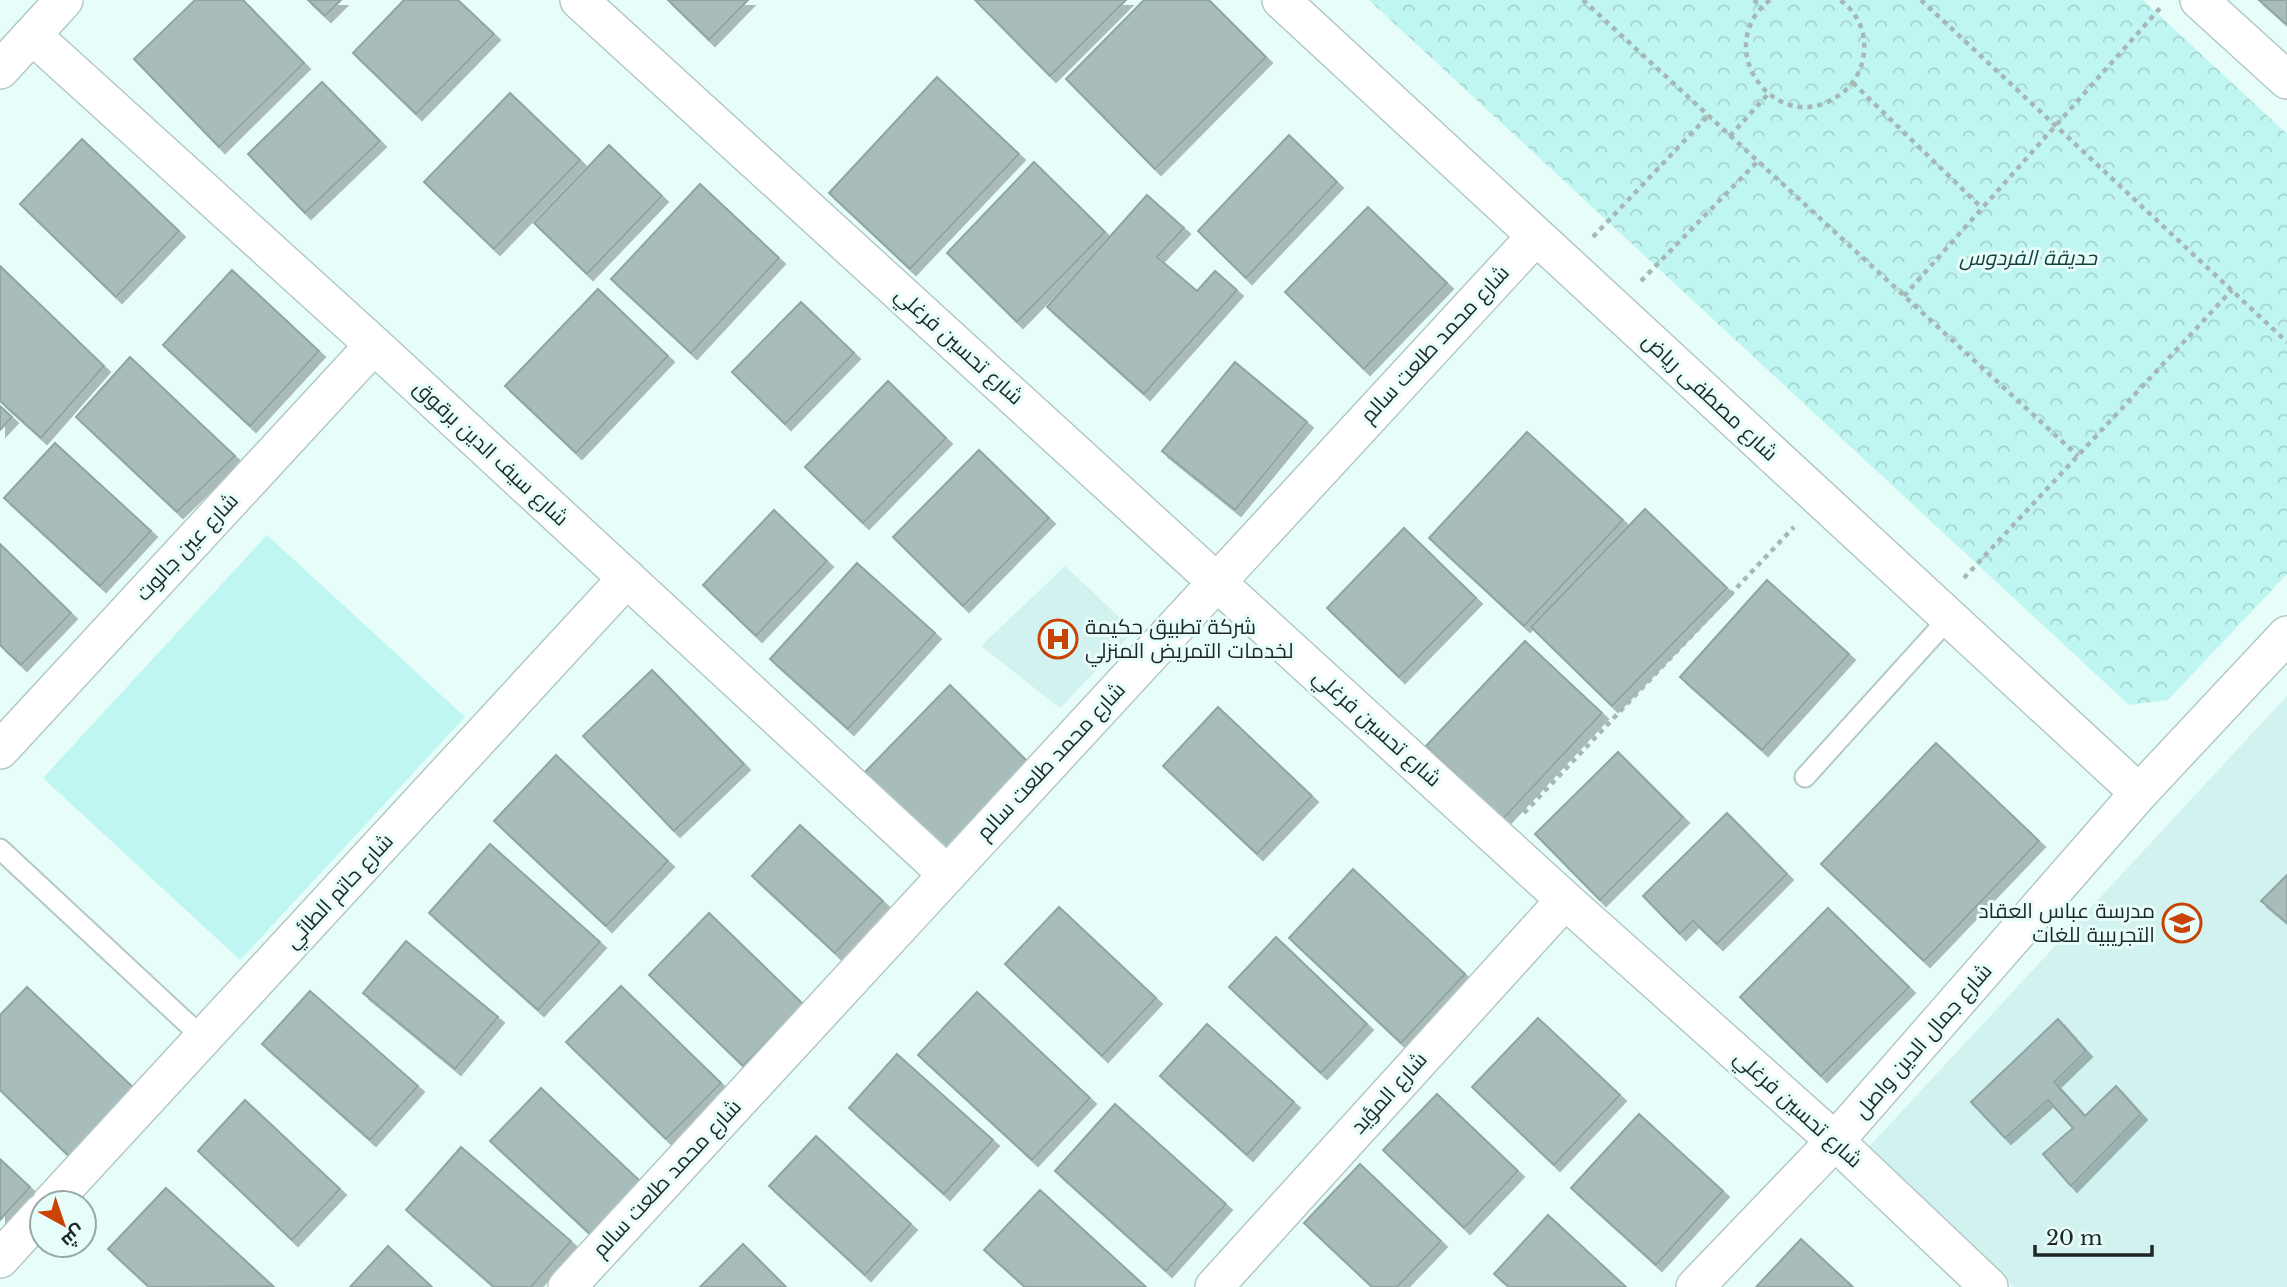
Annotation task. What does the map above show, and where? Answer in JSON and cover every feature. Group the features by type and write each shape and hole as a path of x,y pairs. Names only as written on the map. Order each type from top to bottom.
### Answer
{"street":[{"path":"0,70 64,0"},
{"name":"شارع تحسين فرغلي","path":"579,0 1565,900 1835,1141 1989,1287"},
{"name":"شارع مصطفى رياض","path":"1281,0 2139,793"},
{"path":"2199,0 2287,80"},
{"name":"شارع سيف الدين برقوق","path":"32,34 374,345 947,874"},
{"name":"شارع محمد طلعت سالم","path":"567,1287 1536,236"},
{"name":"شارع عين جالوت","path":"0,750 374,345"},
{"name":"شارع حاتم الطائي","path":"64,1189 627,578"},
{"name":"شارع جمال الدين واصل","path":"1695,1287 1835,1141 2139,793 2287,635"},
{"name":"شارع المؤيد","path":"1214,1287 1565,900"},
{"path":"0,1259 28,1228"}],"lane":[{"path":"1805,777 1943,612"},
{"path":"0,849 203,1038"}],"path":[{"path":"1583,0 2078,456"},
{"path":"1754,0 1761,7"},
{"path":"1770,0 1761,7 1749,28 1746,52 1749,68 1768,94 1780,102 1806,107 1832,100 1853,83 1860,70 1865,41 1861,26 1844,1"},
{"path":"1921,0 2287,342"},
{"path":"1904,296 2167,0"},
{"path":"1853,83 1982,208"},
{"path":"1730,136 1768,94"},
{"path":"1566,265 1708,116"},
{"path":"1614,309 1758,161"},
{"path":"1943,612 2078,456 2232,290"},
{"path":"1499,839 1821,499"}],"shaded area":[{"name":"شركة تطبيق حكيمة لخدمات التمريض المنزلي","path":"1065,566 1134,631 1060,708 981,646"},
{"name":"مدرسة عباس العقاد التجريبية للغات","path":"2287,696 2287,1287 2014,1287 1866,1150"}],"green space":[{"name":"حديقة الفردوس","path":"1369,0 2143,0 2287,134 2287,574 2168,700 2129,705"},
{"path":"267,535 465,717 240,960 43,778"}],"building":[{"path":"195,0 243,0 304,63 219,147 134,59"},
{"path":"308,0 341,0 325,16"},
{"path":"404,0 458,0 494,34 416,114 353,53"},
{"path":"668,0 748,0 709,40"},
{"path":"975,0 1126,0 1050,76"},
{"path":"1144,0 1209,0 1266,57 1155,169 1066,79"},
{"path":"2259,0 2287,0 2287,25"},
{"path":"937,77 1019,154 910,269 829,193"},
{"path":"322,82 380,141 305,213 248,154"},
{"path":"510,93 580,160 494,249 424,182"},
{"path":"1289,135 1337,182 1246,278 1198,231"},
{"path":"82,139 179,231 116,297 20,204"},
{"path":"609,145 662,196 587,274 534,223"},
{"path":"1034,162 1105,232 1017,322 947,253"},
{"path":"700,184 779,258 691,353 611,279"},
{"path":"1147,195 1184,228 1157,257 1197,291 1215,271 1237,290 1144,394 1047,307"},
{"path":"1368,207 1447,283 1364,369 1285,292"},
{"path":"0,266 104,366 41,438 0,401"},
{"path":"232,270 319,351 250,426 163,345"},
{"path":"598,289 668,356 576,453 505,386"},
{"path":"801,302 854,353 785,424 732,372"},
{"path":"130,357 235,456 177,512 76,417"},
{"path":"1235,362 1307,422 1235,510 1162,451"},
{"path":"888,381 946,438 863,523 805,467"},
{"path":"0,406 12,417 0,430"},
{"path":"1527,432 1623,520 1524,626 1429,538"},
{"path":"55,443 151,531 100,586 4,498"},
{"path":"979,450 1049,518 963,606 893,537"},
{"path":"1645,509 1727,588 1612,706 1531,627"},
{"path":"774,510 827,561 756,636 703,585"},
{"path":"1404,528 1476,598 1399,677 1327,608"},
{"path":"0,544 71,613 21,665 0,645"},
{"path":"857,563 935,633 848,729 770,659"},
{"path":"1767,580 1849,654 1762,750 1680,677"},
{"path":"1525,641 1602,713 1503,819 1426,746"},
{"path":"652,670 744,764 674,831 583,736"},
{"path":"950,685 1032,766 946,854 864,773"},
{"path":"1218,707 1312,796 1257,854 1163,766"},
{"path":"1936,743 2039,841 1924,961 1821,864"},
{"path":"1618,752 1683,817 1600,900 1535,834"},
{"path":"556,755 668,861 606,926 494,821"},
{"path":"1727,813 1787,874 1717,944 1693,921 1680,934 1643,896"},
{"path":"800,825 883,901 835,953 752,876"},
{"path":"490,844 600,942 538,1010 429,913"},
{"path":"1353,869 1465,974 1401,1043 1289,938"},
{"path":"2287,875 2287,923 2261,901"},
{"path":"1059,907 1156,998 1102,1056 1005,964"},
{"path":"1828,908 1909,987 1821,1076 1740,997"},
{"path":"709,913 803,1004 743,1066 649,975"},
{"path":"1276,937 1367,1024 1321,1073 1229,987"},
{"path":"406,941 498,1017 455,1069 363,993"},
{"path":"621,986 721,1083 666,1139 566,1042"},
{"path":"27,987 137,1091 72,1159 0,1090 0,1015"},
{"path":"310,991 418,1086 370,1140 262,1044"},
{"path":"977,992 1090,1098 1032,1160 918,1055"},
{"path":"1538,1018 1620,1095 1554,1165 1472,1087"},
{"path":"2058,1019 2086,1051 2054,1082 2085,1116 2116,1086 2141,1114 2071,1186 2043,1154 2073,1128 2048,1100 2005,1138 1971,1102"},
{"path":"1207,1024 1294,1102 1247,1155 1160,1076"},
{"path":"897,1054 993,1140 944,1194 849,1108"},
{"path":"541,1088 641,1182 591,1235 490,1141"},
{"path":"1437,1094 1518,1171 1464,1228 1383,1150"},
{"path":"245,1100 340,1189 292,1240 198,1151"},
{"path":"1115,1104 1226,1204 1166,1271 1055,1171"},
{"path":"1639,1114 1723,1191 1656,1265 1571,1188"},
{"path":"816,1136 911,1224 865,1275 769,1186"},
{"path":"461,1147 571,1241 531,1287 494,1287 406,1210"},
{"path":"0,1159 30,1187 0,1220"},
{"path":"1360,1164 1441,1241 1397,1287 1372,1287 1304,1223"},
{"path":"166,1188 273,1286 149,1287 108,1249"},
{"path":"1040,1190 1146,1287 1025,1287 984,1250"},
{"path":"1548,1215 1626,1287 1509,1287 1494,1274"},
{"path":"1801,1239 1853,1287 1756,1287"},
{"path":"743,1244 786,1287 700,1287"},
{"path":"388,1246 432,1287 350,1287"}],"place":[{"name":"شركة تطبيق حكيمة لخدمات التمريض المنزلي","path":"1058,639"},
{"name":"مدرسة عباس العقاد التجريبية للغات","path":"2182,923"}]}
